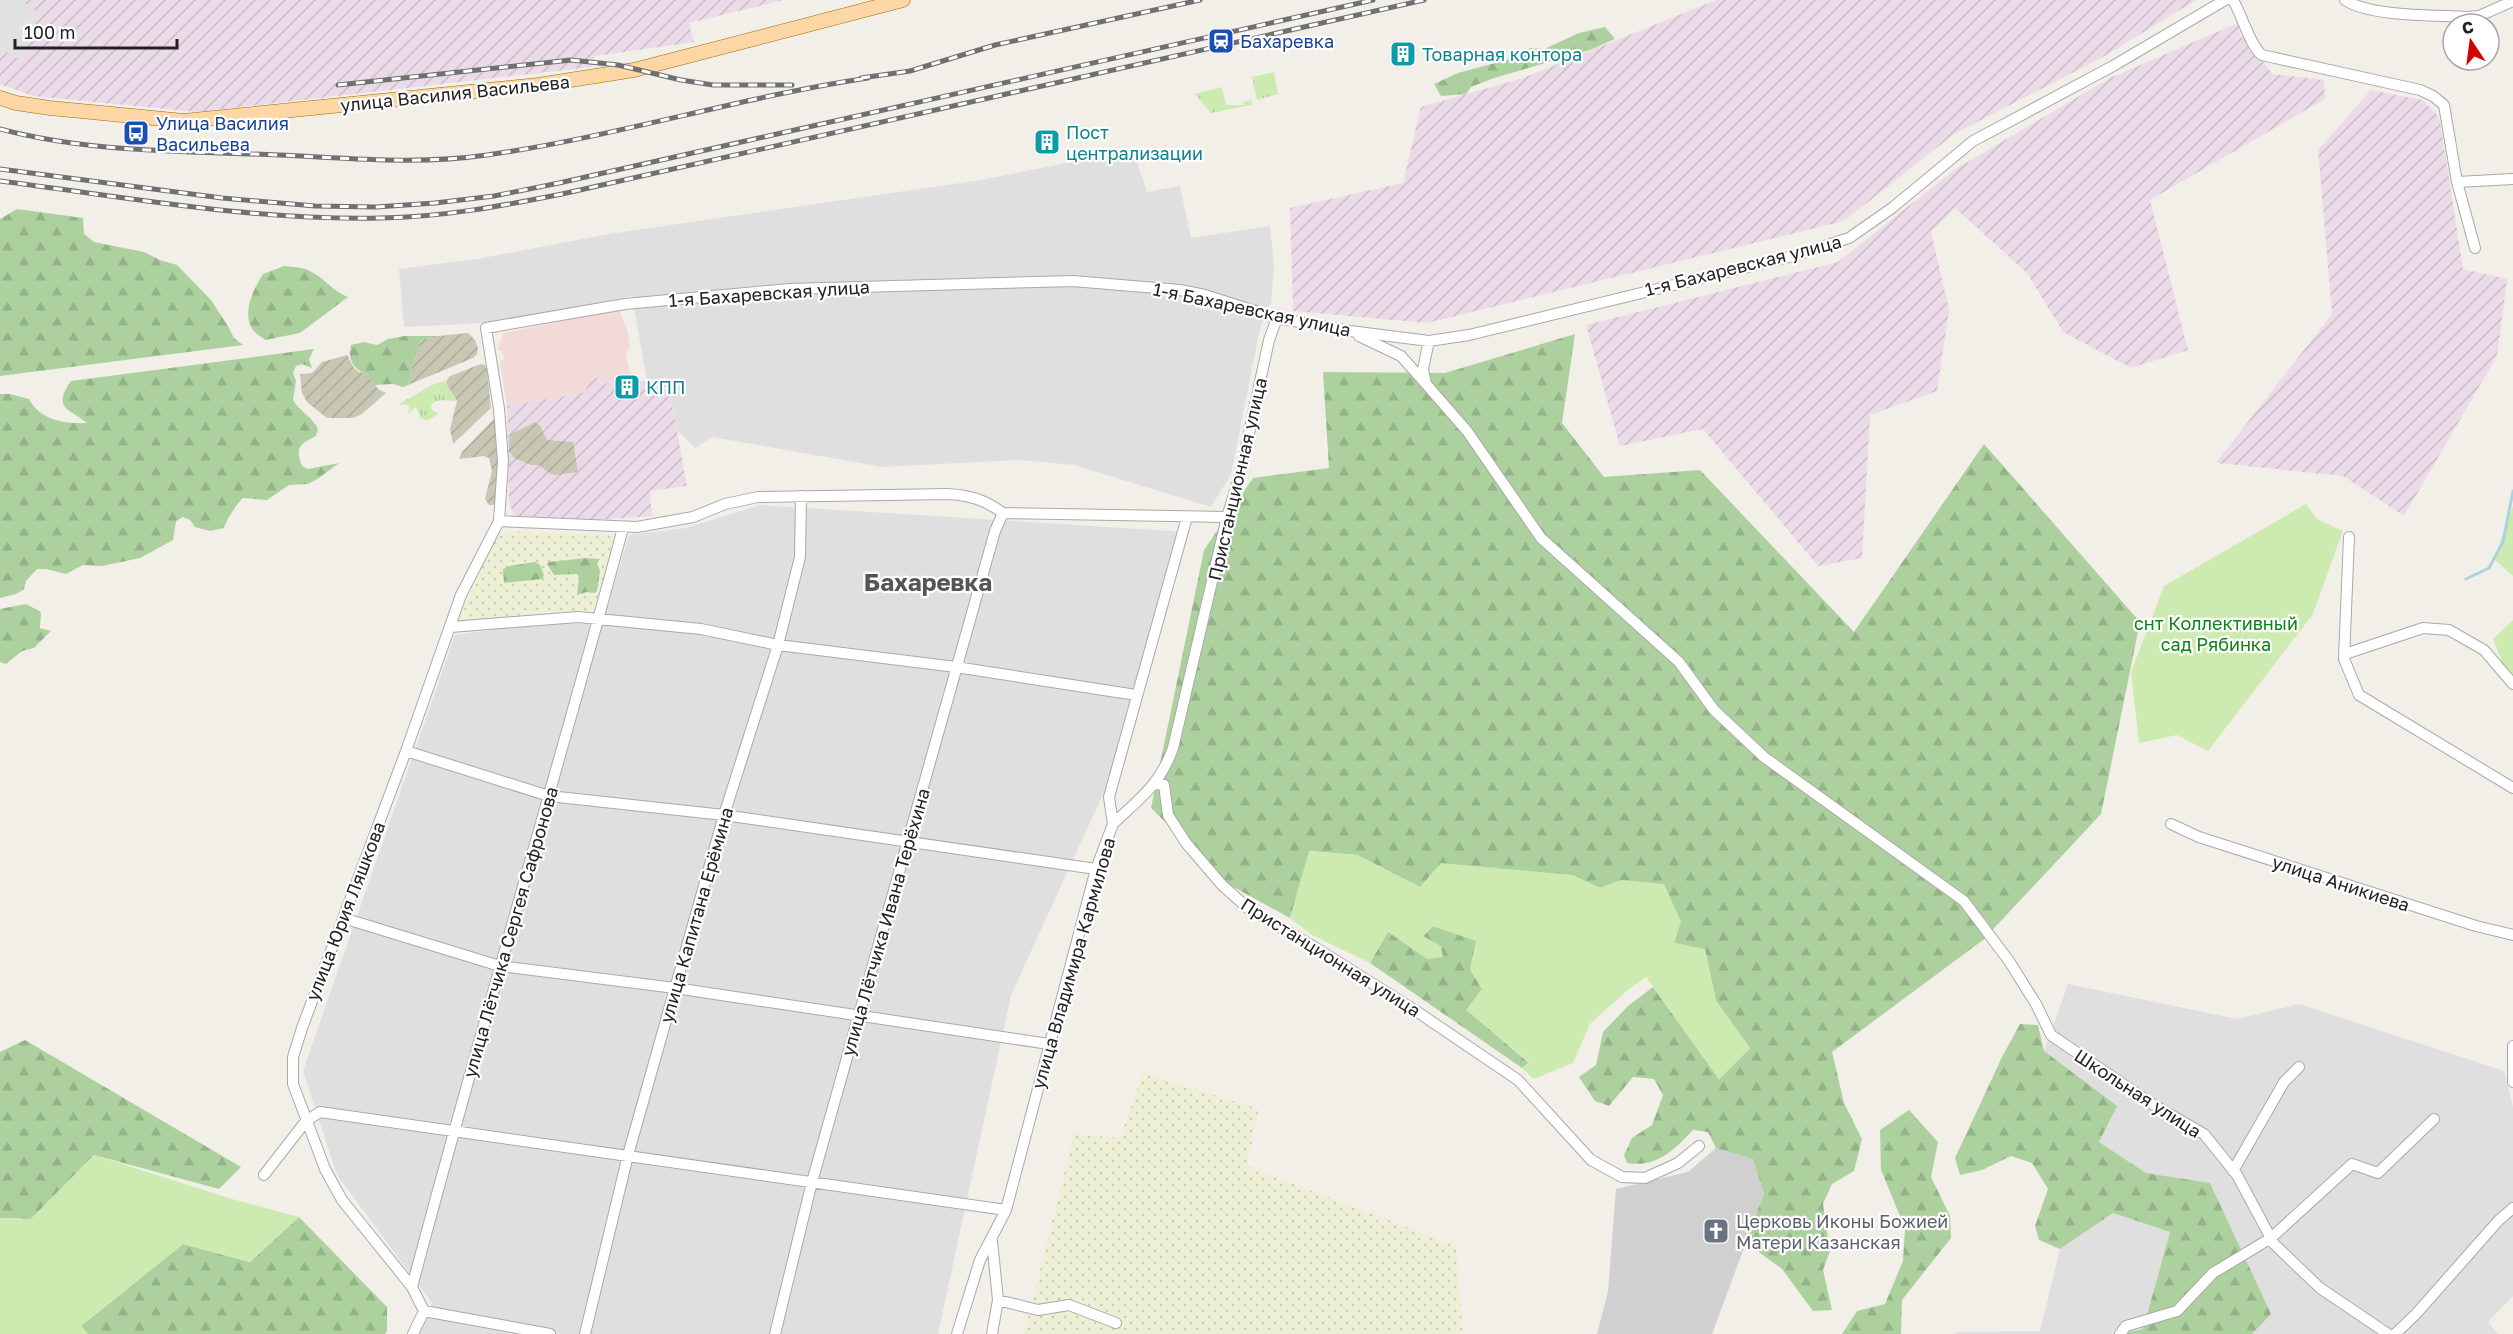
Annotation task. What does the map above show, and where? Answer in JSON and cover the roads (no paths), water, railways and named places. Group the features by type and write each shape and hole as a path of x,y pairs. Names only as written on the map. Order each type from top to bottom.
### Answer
{"main road":[{"name":"улица Василия Васильева","path":"0,98 50,108 184,121 538,85 634,70 903,0"}],"street":[{"name":"1-я Бахаревская улица","path":"499,521 503,481 502,441 486,328 625,304 789,289 1073,281 1180,290 1204,295 1277,318 1350,331 1428,341 1469,335 1797,255 1849,238 1892,208 1973,141 2113,66 2225,0"},
{"path":"2233,0 2241,13 2256,51 2262,55 2420,90 2433,96 2444,105 2457,182 2475,248"},
{"path":"2345,0 2354,6 2371,10 2467,17 2479,16 2513,2"},
{"path":"2457,182 2513,179"},
{"name":"Пристанционная улица","path":"1277,318 1269,340 1240,475 1227,517 1173,748 1167,767 1155,784 1164,785 1168,815 1186,843 1222,885 1250,910 1316,948 1416,1011 1518,1080 1591,1160 1622,1177 1645,1178 1678,1163 1699,1146"},
{"name":"Школьная улица","path":"1350,331 1401,356 1467,431 1540,538 1679,662 1714,710 1764,757 1965,902 2009,961 2036,1004 2051,1035 2152,1104 2204,1134 2237,1175 2274,1244 2320,1288 2388,1334"},
{"path":"1426,384 1423,369 1428,341"},
{"path":"499,521 623,528 676,521 747,498 957,494 988,502 1003,513 1227,517"},
{"name":"улица Капитана Ерёмина","path":"585,1334 628,1155 724,815 778,645 800,557 801,496"},
{"name":"улица Лётчика Ивана Терёхина","path":"776,1334 812,1182 956,667 995,531 1003,513"},
{"name":"улица Владимира Кармилова","path":"957,1334 980,1260 992,1241 1006,1210 1096,869 1113,824 1109,797 1187,517"},
{"name":"улица Юрия Ляшкова","path":"412,1287 342,1200 325,1169 293,1083 293,1057 471,574 499,521"},
{"name":"улица Лётчика Сергея Сафронова","path":"412,1287 453,1130 623,528"},
{"path":"2349,537 2344,658 2359,695 2513,788"},
{"path":"451,627 560,617 701,628 778,645 956,667 1136,695"},
{"path":"2345,654 2423,628 2449,630 2484,650 2513,684"},
{"path":"406,751 549,796 724,815 1096,869"},
{"path":"1113,824 1155,784"},
{"name":"улица Аникиева","path":"2171,824 2210,840 2476,926 2513,935"},
{"path":"343,918 500,966 859,1014 1049,1044"},
{"path":"2513,1046 2513,1082"},
{"path":"2233,1171 2284,1082 2299,1067"},
{"path":"264,1175 306,1121 320,1112 1006,1210"},
{"path":"2120,1334 2126,1326 2177,1311 2213,1273 2271,1238 2352,1164 2378,1173 2434,1119"},
{"path":"2395,1334 2416,1314 2499,1220 2513,1208"},
{"path":"992,1241 998,1300 992,1334"},
{"path":"412,1287 424,1311"},
{"path":"998,1300 1038,1310 1069,1305 1116,1323"},
{"path":"413,1334 424,1311"},
{"path":"424,1311 550,1334"}],"waterway":[{"path":"2466,579 2489,568 2503,542 2513,491"}],"railway":[{"path":"861,78 910,71 995,45 1200,0"},
{"path":"0,169 222,198 315,206 376,207 494,196 1373,0"},
{"path":"0,181 190,207 286,216 381,218 450,213 562,194 1424,0"},
{"path":"338,85 571,60 618,65 713,85 792,85"},
{"path":"0,129 68,143 138,150 435,160 487,155 583,138 772,96 868,78"}],"place":[{"name":"Бахаревка","path":"1221,41"},
{"name":"Товарная контора","path":"1403,54"},
{"name":"Улица Василия Васильева","path":"136,133"},
{"name":"Пост централизации","path":"1047,142"},
{"name":"КПП","path":"627,387"},
{"name":"Церковь Иконы Божией Матери Казанская","path":"1716,1231"}],"district":[{"name":"Бахаревка","path":"928,581"}],"park label":[{"name":"снт Коллективный сад Рябинка","path":"2216,633"}]}
